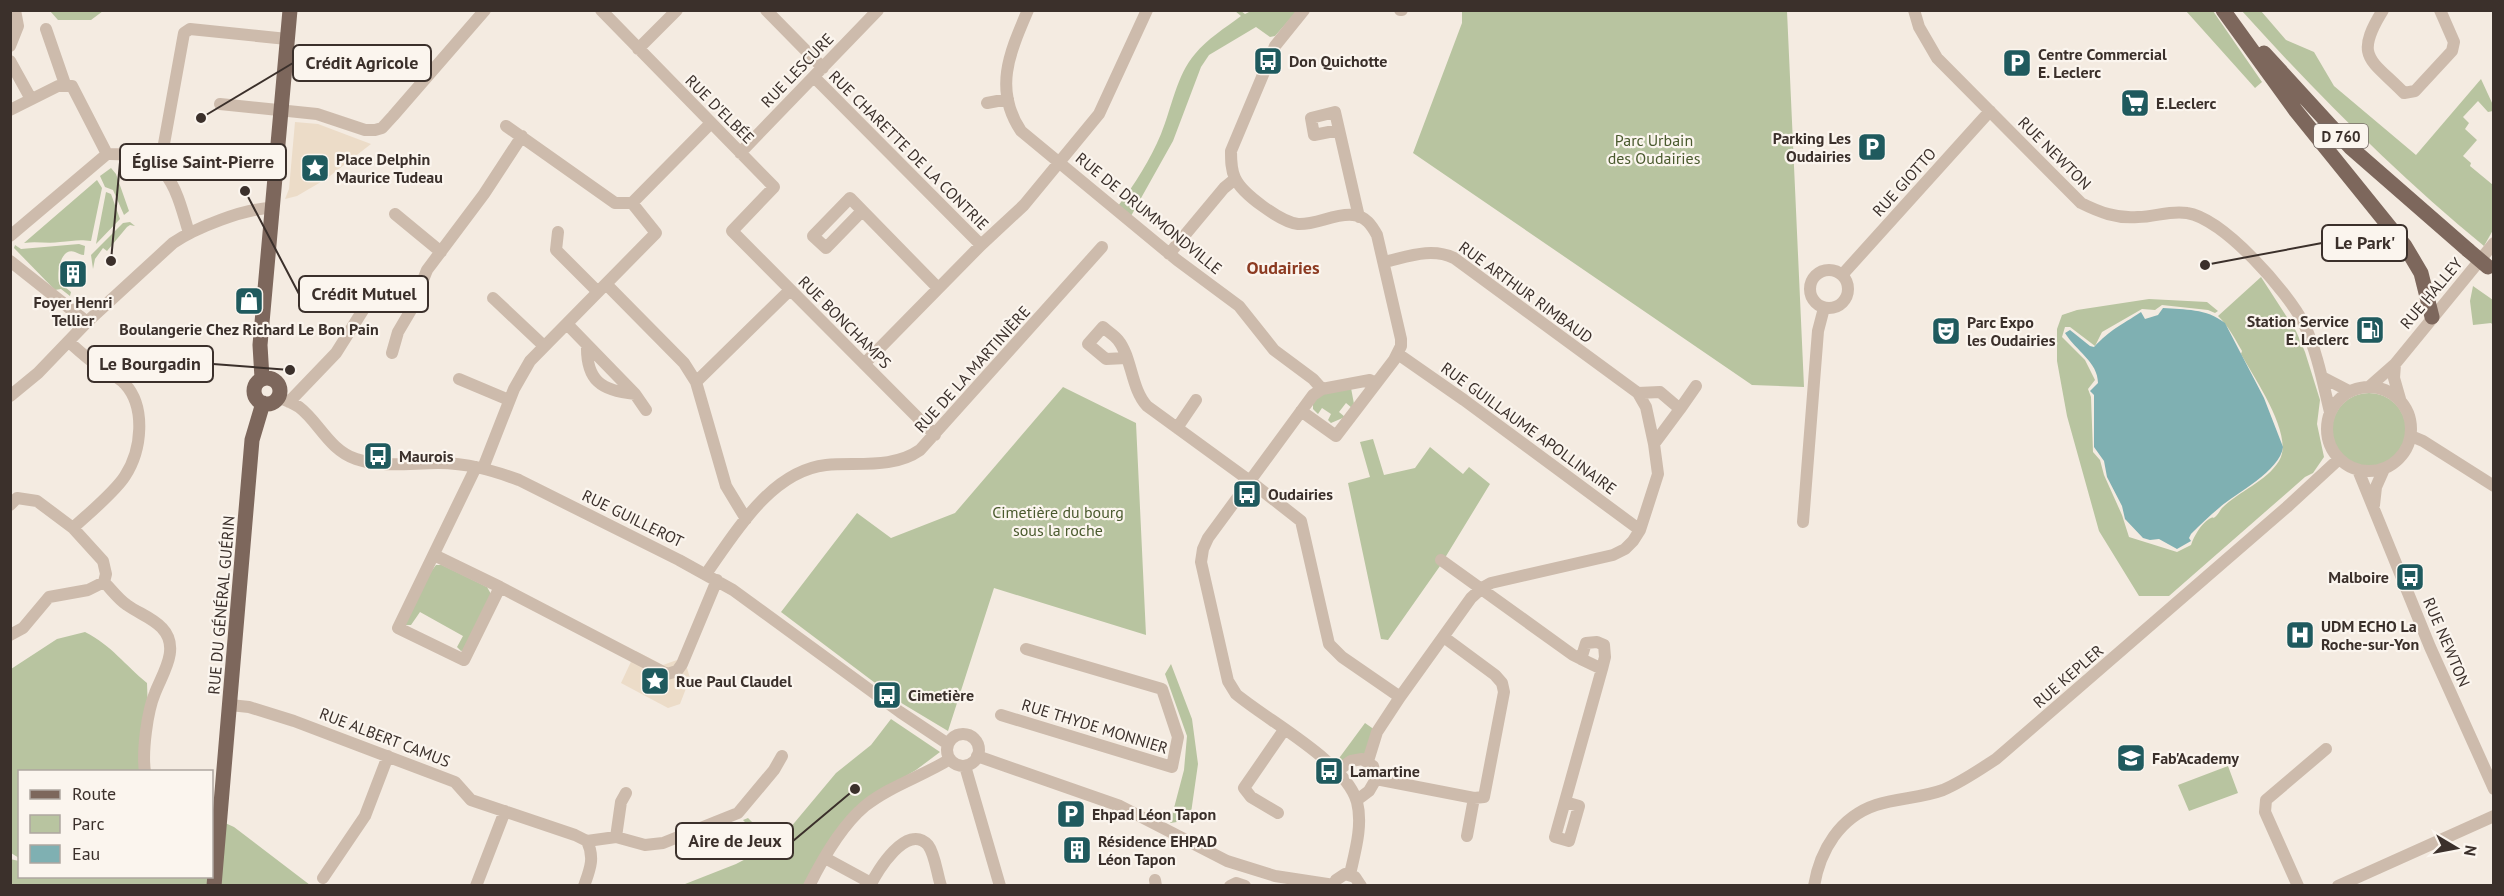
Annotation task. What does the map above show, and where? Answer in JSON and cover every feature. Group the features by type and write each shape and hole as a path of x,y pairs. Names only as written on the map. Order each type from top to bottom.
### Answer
{"main road":[{"path":"262,378 271,378 278,384 283,400 269,404 263,403 256,398 254,389 262,378 260,352 290,10"},
{"path":"2224,10 2296,111 2405,246 2421,273 2432,317"},
{"name":"D 760","path":"2224,10 2350,147 2491,269"},
{"name":"RUE DU GÉNÉRAL GUÉRIN","path":"214,885 252,440 263,403"}],"street":[{"path":"10,46 18,26 15,10"},
{"path":"220,104 316,114 365,130 382,128 485,10"},
{"name":"RUE D'ELBÉE","path":"601,10 774,187 732,231"},
{"path":"638,49 677,10"},
{"name":"RUE CHARETTE DE LA CONTRIE","path":"766,10 819,73 981,245"},
{"name":"RUE LESCURE","path":"740,153 878,10"},
{"name":"RUE DE DRUMMONDVILLE","path":"1028,10 1006,67 1012,118 1021,131 1169,254 1239,306 1274,350 1313,379 1322,389"},
{"path":"864,364 981,245 1024,205 1100,114 1147,10"},
{"path":"1301,411 1336,436 1398,354 1401,339 1377,235 1371,224 1352,215 1305,224 1287,222 1244,191 1235,179 1231,151 1239,130 1275,46 1304,10"},
{"name":"RUE NEWTON","path":"1914,10 1919,27 1937,58 2072,196 2087,206 2116,216 2138,218 2186,212 2206,218 2226,231 2296,310 2304,325 2322,377 2330,412"},
{"path":"2377,12 2366,44 2368,57 2404,93 2415,91 2452,51 2454,42 2440,10"},
{"path":"46,29 65,84"},
{"path":"160,166 184,33 190,29 287,39"},
{"path":"10,61 31,99"},
{"path":"10,110 65,84 72,86 107,154"},
{"path":"987,103 1008,99"},
{"name":"RUE GIOTTO","path":"1842,275 1990,111"},
{"path":"506,126 615,203 632,203 711,123"},
{"path":"1339,130 1359,217"},
{"path":"392,353 398,332 411,310 427,270 522,136"},
{"path":"10,236 107,154 123,153 141,157 160,166 169,178 189,233"},
{"path":"1169,254 1224,188 1235,179"},
{"path":"500,587 464,660 398,628 480,467 521,373 544,346 656,233 632,203"},
{"path":"10,396 26,384 87,322 172,243 189,233 219,221 272,208"},
{"path":"862,211 938,288"},
{"path":"395,214 441,252"},
{"name":"RUE BONCHAMPS","path":"732,231 935,435"},
{"path":"558,232 556,250 602,288 684,363 696,382 726,486 746,519"},
{"name":"RUE HALLEY","path":"2370,386 2395,364 2493,243"},
{"name":"RUE DE LA MARTINIÈRE","path":"711,577 746,519 777,488 811,468 901,460 920,450 1102,247"},
{"name":"RUE ARTHUR RIMBAUD","path":"1384,262 1433,252 1454,258 1638,393 1660,392 1680,409"},
{"path":"10,261 87,322"},
{"path":"1828,269 1842,275 1848,286 1847,295 1837,306 1824,308 1818,305 1810,294 1810,284 1814,276 1828,269"},
{"path":"696,382 790,290"},
{"path":"494,298 544,346"},
{"path":"283,400 336,353 370,299"},
{"path":"1803,522 1818,331 1824,308"},
{"path":"567,324 635,394 646,410"},
{"path":"69,342 100,367 124,382 132,393 139,412 138,439 125,477 73,528"},
{"path":"587,345 586,360 597,382 618,392 635,394"},
{"name":"RUE GUILLAUME APOLLINAIRE","path":"1398,354 1640,530"},
{"path":"1126,358 1142,401 1250,480 1301,521 1329,644 1342,657 1400,697"},
{"path":"2395,364 2394,378 2411,423 2411,436 2406,450 2397,461 2384,469 2371,471 2358,470 2339,459 2331,449 2327,436 2330,412 2338,400 2349,391 2370,386 2392,393 2401,400"},
{"path":"2322,377 2349,391"},
{"path":"459,379 509,400"},
{"path":"1350,874 1360,822 1357,800 1350,786 1337,771 1236,693 1228,681 1200,562 1208,538 1312,395 1322,389 1370,380 1376,383"},
{"path":"1654,444 1696,386"},
{"path":"1368,761 1377,732 1400,697 1445,638 1471,598 1482,588 1491,583 1613,555 1626,549 1640,530 1658,474 1646,407 1638,393"},
{"name":"RUE GUILLEROT","path":"283,400 300,408 326,437 353,458 391,465 437,463 480,467 519,480 711,577 948,744"},
{"path":"1177,428 1196,400"},
{"path":"2411,436 2423,441 2493,486"},
{"name":"RUE KEPLER","path":"1814,885 1817,867 1830,841 1857,813 1877,804 1917,798 1944,789 1969,777 1996,759 2287,507 2339,459"},
{"path":"2374,506 2376,487 2384,469"},
{"name":"RUE NEWTON","path":"2358,470 2430,647 2493,789"},
{"path":"10,505 17,498 37,501 73,528 103,561 106,574 104,582 88,590 49,597 23,628 10,635"},
{"path":"434,555 667,674 677,671 682,664 711,577"},
{"path":"1441,560 1581,659 1602,669"},
{"path":"104,582 125,604 163,629 170,648 169,666 155,693 150,716 144,761 146,770"},
{"path":"1376,779 1474,798 1481,798 1485,793 1504,692 1502,683 1496,675 1445,638"},
{"path":"1565,802 1605,657 1604,645 1590,641 1586,643 1581,659"},
{"name":"RUE THYDE MONNIER","path":"1001,715 1172,767 1178,737 1162,689 1026,649"},
{"name":"RUE ALBERT CAMUS","path":"230,705 294,721 388,756 455,782 471,800 575,835 587,842"},
{"path":"1278,813 1251,797 1244,788 1284,730"},
{"path":"955,736 970,736 978,747 977,756 965,766 957,765 950,759 948,744 955,736"},
{"path":"2298,885 2265,812 2266,800 2326,749"},
{"path":"323,878 365,816 388,756"},
{"path":"584,885 592,853 587,842 616,837 645,845 663,843 738,813 774,770 782,756"},
{"path":"977,756 1120,806 1227,861 1275,876 1334,885 1340,876 1350,874 1359,880 1361,885"},
{"path":"809,885 846,826 866,806 913,777 950,759"},
{"path":"1337,771 1351,761 1362,759 1368,761 1376,773 1376,779 1369,791 1357,800"},
{"path":"965,766 1000,885"},
{"path":"616,837 621,802 626,793"},
{"path":"1467,836 1474,798"},
{"path":"476,885 505,811"},
{"path":"2338,885 2493,816"},
{"path":"825,858 871,884 891,851 914,840 923,841 929,846 941,885"},
{"path":"1230,885 1236,883 1245,885"}],"green space":[{"path":"50,11 103,11 91,20 58,20"},
{"path":"1235,11 1245,14 1251,11 1297,11 1275,36 1270,37 1256,27 1209,55 1201,67 1173,141 1131,216 1118,206 1142,172 1157,144 1175,92 1189,62 1205,43 1241,16"},
{"name":"Parc Urbain des Oudairies","path":"1462,11 1787,11 1804,387 1752,385 1413,153 1462,23"},
{"path":"2186,11 2213,11 2262,82 2255,88"},
{"path":"2242,11 2261,11 2286,40 2314,52 2334,86 2416,155 2481,79 2493,105 2493,111 2488,112 2478,101 2463,117 2469,123 2465,129 2477,140 2463,156 2471,163 2470,166 2493,185 2493,230 2484,246 2451,219 2358,133"},
{"path":"111,168 116,174 129,211 124,215 113,190 105,187 100,176"},
{"path":"97,180 102,188 91,241 24,243"},
{"path":"106,192 111,194 120,219 96,244"},
{"path":"130,222 135,226 127,227 107,251 103,248 95,259 93,269 91,255 123,223"},
{"path":"79,244 85,246 84,255 70,251 63,257 59,267 59,282 71,292 70,296 61,289 55,290 14,248 15,245 21,249"},
{"path":"2261,277 2296,331 2305,352 2320,400 2317,424 2324,457 2313,473 2305,477 2169,596 2139,596 2099,531 2067,416 2057,361 2057,329 2062,315 2077,310 2149,299 2207,302 2218,311 2215,313 2208,310 2162,305 2155,310 2142,309 2102,332 2095,346 2070,327 2065,327 2062,337 2085,360 2095,380 2088,389 2091,397 2093,452 2100,460 2129,537 2177,552 2191,545 2198,530 2206,521 2214,518 2229,502 2260,481 2279,461 2282,437 2271,407 2241,354 2242,351 2218,316"},
{"path":"2473,286 2493,300 2493,325 2491,323 2473,325 2470,301"},
{"name":"Cimetière du bourg sous la roche","path":"1063,387 1136,423 1146,635 994,588 948,731 903,704 781,612 857,513 891,538 955,513"},
{"path":"1351,388 1354,404 1352,408 1346,403 1339,412 1345,417 1331,423 1328,420 1331,414 1322,408 1318,414 1313,409 1313,404 1319,395"},
{"path":"2362,393 2376,393 2390,399 2400,409 2406,423 2404,444 2390,461 2376,467 2362,467 2348,461 2338,451 2332,437 2332,423 2338,409 2348,399"},
{"path":"1373,439 1384,475 1415,468 1430,447 1463,474 1469,467 1490,484 1440,566 1388,640 1381,639 1348,483 1370,477 1360,442"},
{"path":"436,565 442,565 487,587 491,594 465,650 461,651 457,647 463,636 420,612 411,625 406,625 405,620 427,577"},
{"path":"85,632 110,649 147,683 150,770 18,770 18,857 11,853 11,669 57,639"},
{"path":"1171,664 1192,719 1198,764 1190,820 1170,823 1184,770 1187,736 1165,674"},
{"path":"891,719 940,752 916,770 877,793 805,885 680,886 736,864 769,847 743,820 748,818 774,844 836,773 871,745"},
{"path":"1365,723 1375,730 1364,755 1337,761"},
{"path":"2228,766 2238,793 2189,811 2178,785"},
{"path":"213,817 234,827 310,885 11,885 10,859 18,861 18,878 213,878"}],"shaded area":[{"name":"Place Delphin Maurice Tudeau","path":"295,122 318,124 371,144 326,179 297,196 285,199 289,189"},
{"name":"Rue Paul Claudel","path":"636,651 663,665 677,660 687,668 690,678 680,704 668,708 621,683"}],"water":[{"path":"2163,308 2203,312 2225,323 2264,398 2283,447 2280,456 2266,473 2215,511 2191,534 2189,538 2191,541 2177,549 2159,539 2143,538 2125,519 2122,506 2107,477 2104,461 2094,447 2094,395 2090,391 2098,383 2097,376 2090,363 2065,333 2070,330 2094,347 2111,332 2141,312 2145,319 2158,315"}],"place":[{"name":"Don Quichotte","path":"1268,61"},
{"name":"Centre Commercial E. Leclerc","path":"2017,63"},
{"name":"E.Leclerc","path":"2135,103"},
{"name":"Crédit Agricole","path":"201,118"},
{"name":"Parking Les Oudairies","path":"1872,147"},
{"name":"Place Delphin Maurice Tudeau","path":"315,168"},
{"name":"Crédit Mutuel","path":"245,191"},
{"name":"Église Saint-Pierre","path":"111,261"},
{"name":"Le Park'","path":"2205,265"},
{"name":"Foyer Henri Tellier","path":"73,274"},
{"name":"Boulangerie Chez Richard Le Bon Pain","path":"249,301"},
{"name":"Station Service E. Leclerc","path":"2370,330"},
{"name":"Parc Expo les Oudairies","path":"1946,331"},
{"name":"Le Bourgadin","path":"290,370"},
{"name":"Maurois","path":"378,456"},
{"name":"Oudairies","path":"1247,494"},
{"name":"Malboire","path":"2410,577"},
{"name":"UDM ECHO La Roche-sur-Yon","path":"2300,635"},
{"name":"Rue Paul Claudel","path":"655,681"},
{"name":"Cimetière","path":"887,695"},
{"name":"Fab'Academy","path":"2131,758"},
{"name":"Lamartine","path":"1329,771"},
{"name":"Aire de Jeux","path":"855,789"},
{"name":"Ehpad Léon Tapon","path":"1071,814"},
{"name":"Résidence EHPAD Léon Tapon","path":"1077,850"}],"district":[{"name":"Oudairies","path":"1283,267"}]}
